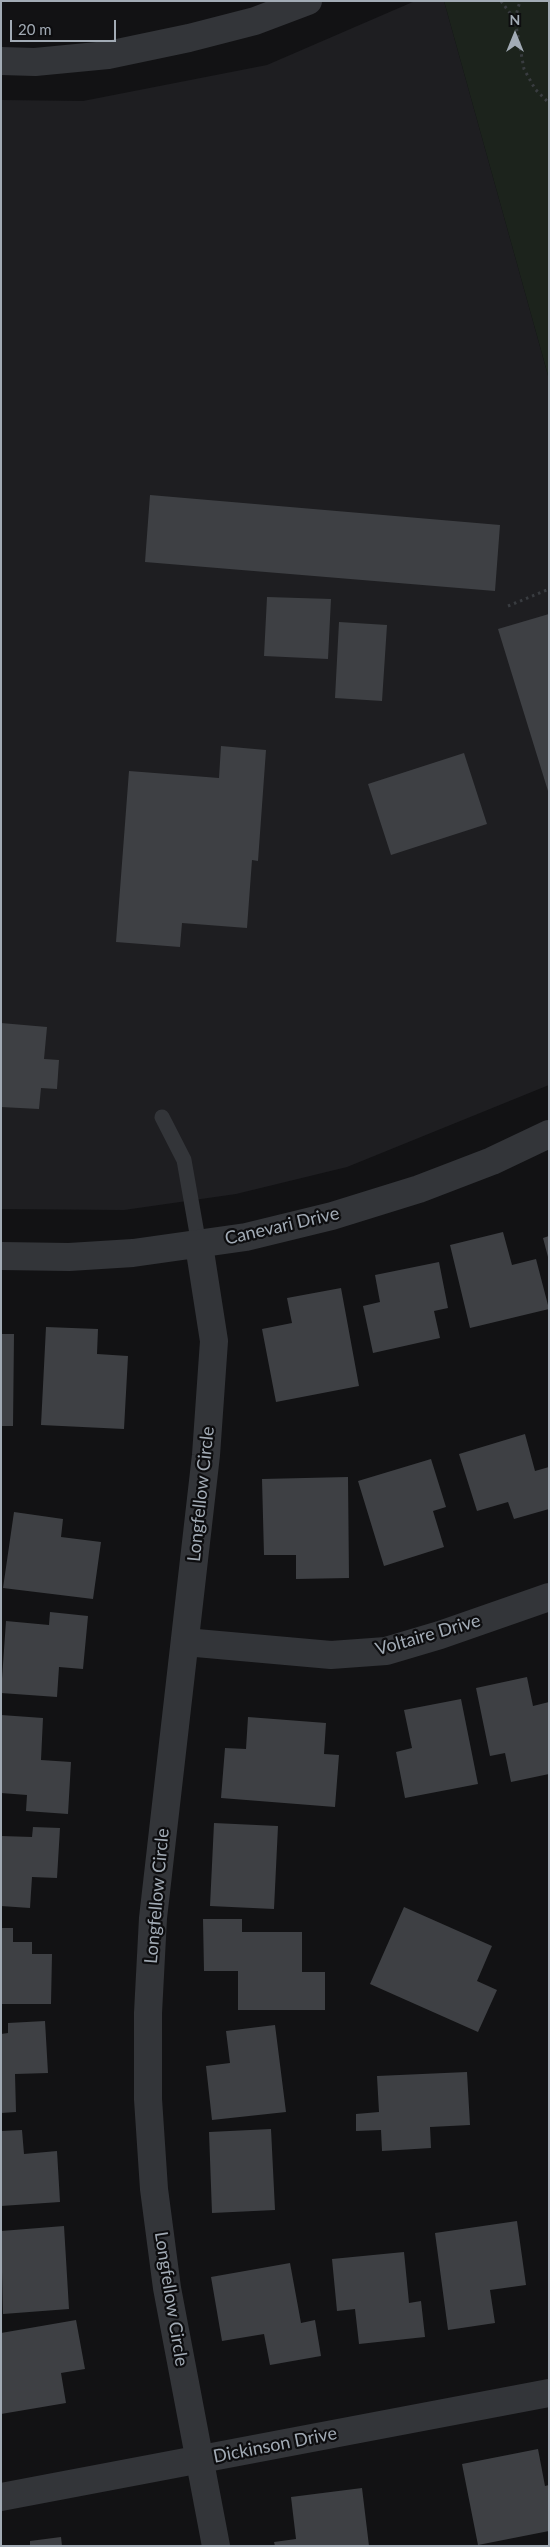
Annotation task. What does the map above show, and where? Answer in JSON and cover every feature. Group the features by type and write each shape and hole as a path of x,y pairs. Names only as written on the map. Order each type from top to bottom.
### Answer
{"street":[{"path":"1,61 35,62 108,54 245,23 308,1"},
{"name":"Canevari Drive","path":"1,1256 69,1257 133,1254 246,1237 332,1216 411,1191 492,1161 549,1134"},
{"name":"Longfellow Circle","path":"199,1245 214,1342 206,1455 153,1918 148,2013 148,2099 154,2189 167,2288 216,2546"},
{"name":"Voltaire Drive","path":"184,1642 332,1655 386,1651 440,1635 549,1596"},
{"name":"Dickinson Drive","path":"1,2498 549,2393"}],"lane":[{"path":"162,1117 184,1160 199,1245"}],"path":[{"path":"501,1 515,20"},
{"path":"520,1 515,20 524,69 535,89 549,103"},
{"path":"508,606 549,589"}],"shaded area":[{"path":"415,1 444,1 549,379 549,1085 347,1167 236,1194 124,1210 1,1209 1,100 83,101 267,65"},
{"path":"444,1 549,1 549,379"}],"building":[{"path":"150,495 500,525 495,591 145,562"},
{"path":"267,597 331,599 328,659 264,656"},
{"path":"549,614 549,791 548,791 498,629"},
{"path":"339,622 387,625 382,701 335,698"},
{"path":"221,746 266,750 258,861 252,860 247,928 182,923 180,947 116,942 129,771 219,778"},
{"path":"464,753 487,824 391,855 368,784"},
{"path":"1,1023 47,1027 44,1059 59,1060 57,1089 41,1088 39,1109 1,1107"},
{"path":"503,1232 512,1265 536,1259 549,1309 470,1328 450,1245"},
{"path":"549,1236 549,1257 548,1257 543,1238"},
{"path":"439,1262 448,1308 434,1311 440,1338 373,1353 363,1306 380,1302 375,1275"},
{"path":"341,1288 359,1386 276,1402 262,1329 292,1323 287,1298"},
{"path":"46,1327 98,1329 97,1354 128,1356 124,1429 41,1425"},
{"path":"1,1334 14,1334 13,1426 1,1426"},
{"path":"525,1434 535,1471 549,1467 549,1509 514,1519 508,1502 477,1511 459,1454"},
{"path":"431,1459 446,1507 433,1511 444,1547 384,1566 358,1481"},
{"path":"348,1477 349,1578 296,1579 296,1555 264,1555 262,1479"},
{"path":"14,1512 63,1519 61,1537 101,1542 93,1599 3,1588"},
{"path":"50,1612 88,1616 83,1669 59,1667 57,1697 1,1693 6,1621 49,1625"},
{"path":"527,1677 533,1706 549,1702 549,1774 511,1782 505,1753 490,1756 476,1688"},
{"path":"461,1699 478,1784 405,1798 396,1752 412,1748 404,1710"},
{"path":"1,1715 43,1718 41,1760 71,1762 68,1814 26,1811 27,1795 1,1793"},
{"path":"248,1717 326,1723 324,1754 339,1755 335,1807 221,1798 225,1748 246,1749"},
{"path":"214,1823 278,1826 274,1909 210,1906"},
{"path":"33,1827 60,1828 57,1878 32,1877 30,1908 1,1906 1,1836 32,1837"},
{"path":"404,1907 492,1946 477,1981 497,1990 478,2032 370,1984"},
{"path":"203,1919 242,1919 242,1932 302,1932 302,1972 325,1972 325,2010 238,2010 238,1971 204,1971"},
{"path":"1,1928 13,1928 13,1942 32,1942 32,1954 52,1954 51,2004 1,2004"},
{"path":"45,2021 48,2073 15,2074 16,2112 1,2113 1,2034 8,2033 8,2023"},
{"path":"275,2025 286,2112 212,2120 206,2066 230,2063 226,2031"},
{"path":"467,2072 470,2125 430,2127 431,2148 382,2151 381,2130 356,2131 356,2114 379,2112 377,2076"},
{"path":"271,2129 275,2210 212,2213 209,2132"},
{"path":"22,2130 24,2154 57,2151 60,2202 1,2206 1,2131"},
{"path":"517,2221 526,2285 490,2290 495,2323 448,2330 435,2233"},
{"path":"64,2226 69,2309 3,2314 1,2231"},
{"path":"404,2252 409,2303 421,2301 425,2337 359,2344 355,2309 337,2311 332,2259"},
{"path":"290,2263 301,2323 315,2320 321,2356 270,2365 264,2334 222,2341 211,2277"},
{"path":"76,2320 85,2369 61,2373 66,2403 1,2414 1,2333"},
{"path":"538,2449 545,2486 549,2485 549,2531 478,2545 462,2464"},
{"path":"362,2488 369,2546 275,2546 274,2542 296,2539 291,2497"},
{"path":"61,2537 62,2546 30,2546 30,2541"}]}
